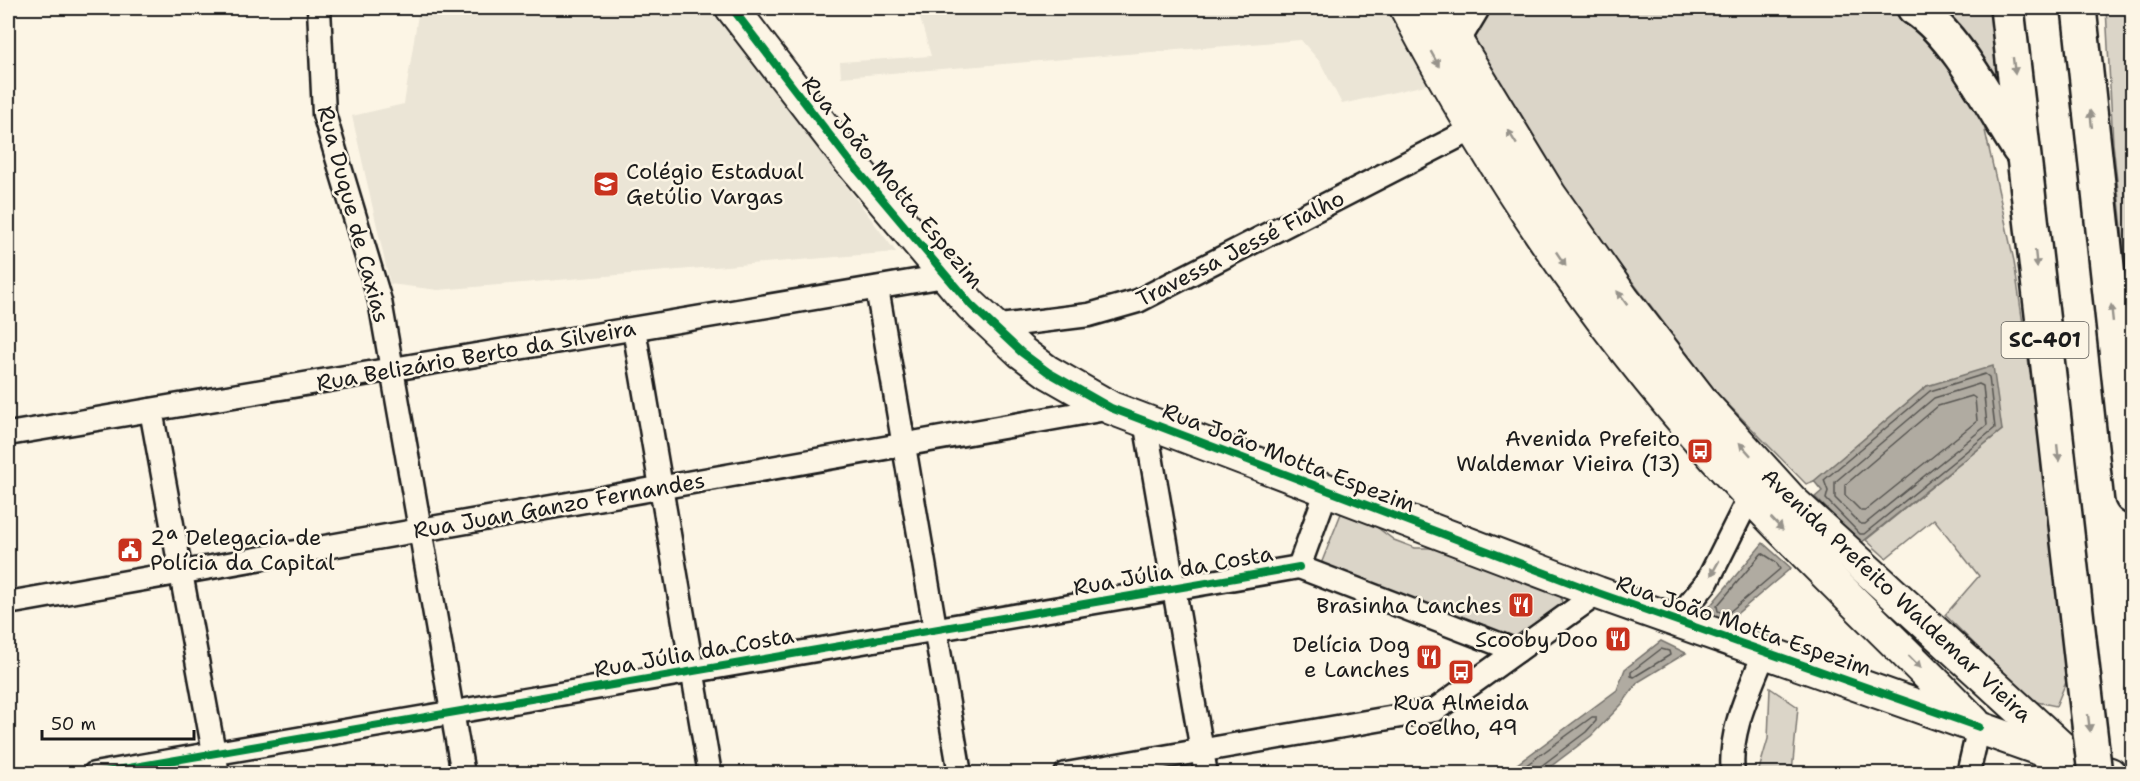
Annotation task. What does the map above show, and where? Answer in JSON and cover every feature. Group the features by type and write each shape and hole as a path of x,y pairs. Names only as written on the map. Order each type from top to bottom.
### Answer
{"highway":[{"path":"1454,38 1472,8"},
{"path":"1914,8 1923,13 1953,45 2024,156"},
{"name":"SC-401","path":"2007,8 2083,674 2086,768"},
{"name":"SC-401","path":"2079,8 2133,497"}],"main road":[{"name":"Rua João Motta Espezim","path":"732,8 816,120 945,276 993,327 1048,372 1111,408 1598,593 1979,727 2086,768 2110,774"},
{"name":"Avenida Prefeito Waldemar Vieira","path":"1407,8 1475,128 1547,214 1623,299 1704,404 1784,492 2004,696 2086,768"},
{"name":"Avenida Prefeito Waldemar Vieira","path":"1436,8 1513,138 1585,294 1682,420 1750,496 1979,727"},
{"path":"1979,727 1990,724 1998,717 2004,707 2004,696"}],"street":[{"name":"Rua Duque de Caxias","path":"320,8 324,114 368,256 393,370 463,774"},
{"name":"Travessa Jessé Fialho","path":"993,327 1089,315 1138,301 1475,128"},
{"name":"Rua Belizário Berto da Silveira","path":"8,434 945,276"},
{"path":"877,288 960,774"},
{"path":"634,329 710,774"},
{"name":"Rua Juan Ganzo Fernandes","path":"8,603 1111,408"},
{"path":"151,410 216,763"},
{"path":"1145,421 1206,774"},
{"path":"1327,490 1299,567 1517,651"},
{"path":"1676,620 1707,582 1750,496"},
{"name":"Rua Júlia da Costa","path":"94,774 216,763 452,712 1299,567"},
{"path":"1066,774 1435,710 1598,593"},
{"path":"1732,774 1733,738 1764,651"},
{"path":"1968,774 1979,727"}],"shaded area":[{"name":"Colégio Estadual Getúlio Vargas","path":"419,8 712,8 896,252 438,290 390,284 352,116 404,104"},
{"path":"917,8 1391,8 1430,84 1342,104 1320,62 1301,40 841,77 840,62 931,56"},
{"path":"1484,8 1896,8 1935,38 1980,108 2014,261 2072,668 2056,706 2032,701 1945,615 1979,576 1934,519 1886,558 1866,540 2002,430 1927,386 1814,481 1806,484 1717,393 1575,206 1474,43"},
{"path":"1937,8 1990,8 2000,87"},
{"path":"2106,8 2132,8 2132,323 2113,143"},
{"path":"1342,511 1370,522 1394,540 1415,548 1437,548 1561,593 1562,607 1513,641 1321,564"},
{"path":"1770,688 1798,707 1792,773 1758,773 1768,739"}],"water":[{"path":"1993,366 2002,430 1861,543 1815,497 1822,491 1814,481 1927,386"},
{"path":"1763,543 1791,568 1727,622 1705,612"},
{"path":"1661,641 1686,653 1638,682 1622,704 1591,736 1542,773 1505,773 1617,690 1625,669"}],"cycle path":[{"path":"732,8 848,159 971,305 1021,352 1048,372 1111,408 1598,593 1979,727"},
{"path":"94,774 1299,567"}],"place":[{"name":"Colégio Estadual Getúlio Vargas","path":"606,184"},
{"name":"Avenida Prefeito Waldemar Vieira (13)","path":"1700,451"},
{"name":"2ª Delegacia de Polícia da Capital","path":"130,550"},
{"name":"Brasinha Lanches","path":"1521,605"},
{"name":"Scooby Doo","path":"1618,639"},
{"name":"Delícia Dog e Lanches","path":"1429,657"},
{"name":"Rua Almeida Coelho, 49","path":"1461,672"}]}
